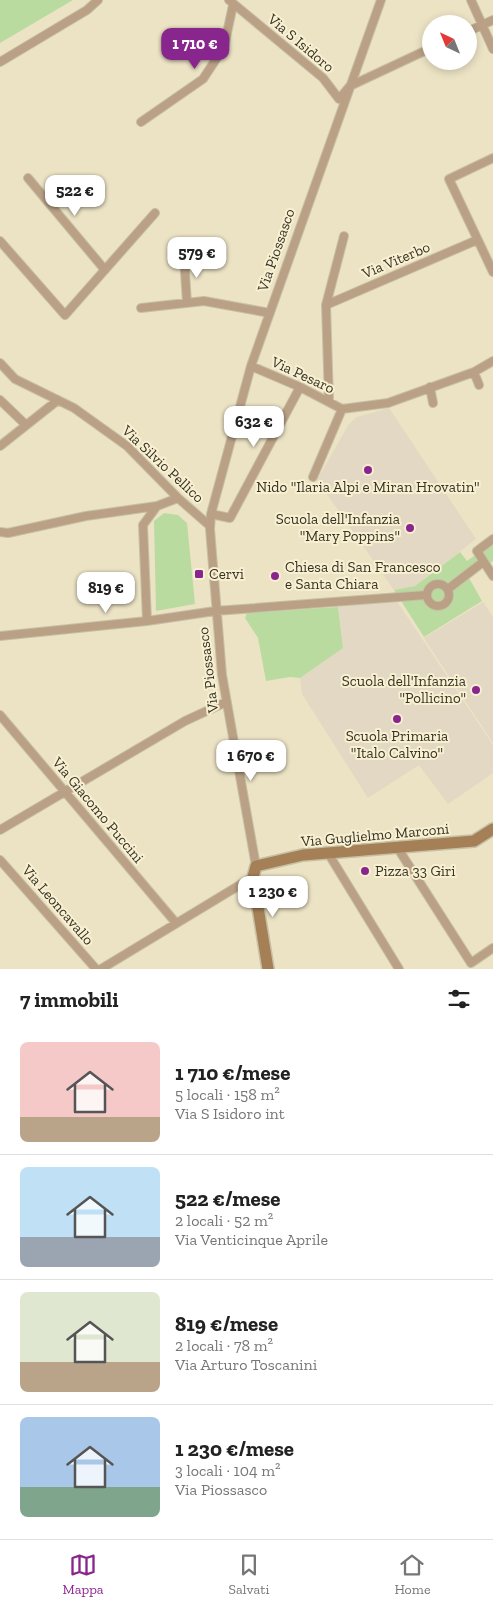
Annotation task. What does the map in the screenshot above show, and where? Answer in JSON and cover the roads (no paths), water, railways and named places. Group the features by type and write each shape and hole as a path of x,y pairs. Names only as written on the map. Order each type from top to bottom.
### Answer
{"street":[{"path":"0,62 87,10 98,0"},
{"name":"Via Piossasco","path":"268,969 255,871 226,702 215,611 211,514 251,366 381,0"},
{"path":"471,0 493,49"},
{"path":"141,122 203,79 224,47 231,2"},
{"name":"Via S Isidoro","path":"231,2 323,78 340,99 350,86"},
{"path":"478,27 493,20"},
{"path":"350,86 422,52"},
{"path":"493,158 449,179 493,272"},
{"path":"28,178 104,270"},
{"path":"0,241 65,315 155,213"},
{"name":"Via Viterbo","path":"329,401 326,305 344,236"},
{"name":"Via Viterbo","path":"326,305 478,240"},
{"path":"184,257 187,303"},
{"path":"141,308 204,301 270,313"},
{"name":"Via Pesaro","path":"251,366 300,387 342,409 388,403 430,386 474,372 493,361"},
{"name":"Via Silvio Pellico","path":"0,363 15,378 74,408 127,446 178,498 210,526"},
{"path":"474,372 479,385"},
{"path":"430,386 433,403"},
{"path":"211,514 230,518 300,387"},
{"path":"0,400 26,425"},
{"path":"0,446 58,400"},
{"path":"313,477 342,409"},
{"path":"0,532 8,533 86,516 157,506 178,498"},
{"path":"147,621 143,524 157,506"},
{"path":"493,539 477,551 493,576"},
{"path":"448,589 483,562"},
{"path":"441,583 448,589 448,601 438,607 428,601 426,595 432,584 441,583"},
{"path":"0,636 147,621 215,611 426,595"},
{"path":"0,830 63,791 185,721 226,702"},
{"name":"Via Giacomo Puccini","path":"0,715 176,923"},
{"name":"Via Guglielmo Marconi","path":"255,871 303,855 474,841 493,829"},
{"path":"397,847 471,963 493,948"},
{"path":"328,853 399,969"},
{"name":"Via Leoncavallo","path":"0,860 96,969"},
{"path":"100,969 176,923 255,871"}],"place":[{"name":"Nido \"Ilaria Alpi e Miran Hrovatin\"","path":"368,470"},
{"name":"Scuola dell'Infanzia \"Mary Poppins\"","path":"410,528"},
{"name":"Cervi","path":"199,574"},
{"name":"Chiesa di San Francesco e Santa Chiara","path":"275,576"},
{"name":"Scuola dell'Infanzia \"Pollicino\"","path":"476,690"},
{"name":"Scuola Primaria \"Italo Calvino\"","path":"397,719"},
{"name":"Pizza 33 Giri","path":"365,871"}]}
